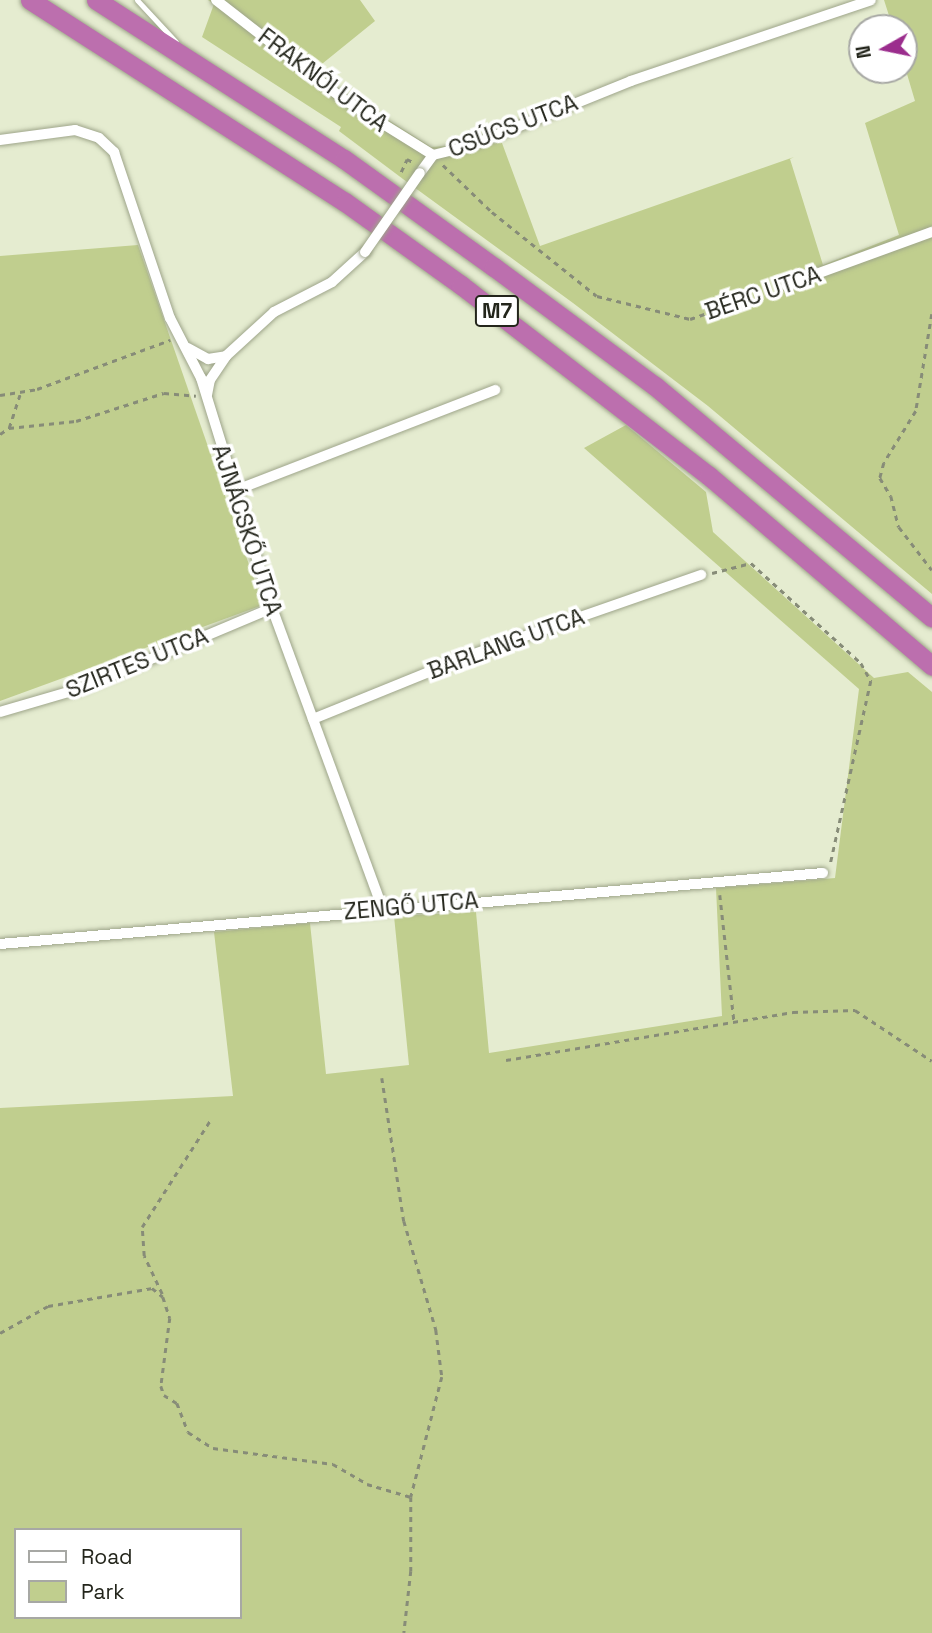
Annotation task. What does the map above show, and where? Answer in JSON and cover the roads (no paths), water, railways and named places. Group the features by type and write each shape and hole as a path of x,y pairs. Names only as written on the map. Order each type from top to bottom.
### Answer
{"highway":[{"name":"M7","path":"30,0 345,202 472,293 709,476 932,666"},
{"name":"M7","path":"96,0 344,159 655,386 932,618"}],"street":[{"name":"FRAKNÓI UTCA","path":"216,0 343,99 433,155"},
{"name":"CSÚCS UTCA","path":"206,397 210,380 226,356 274,312 332,282 365,252 418,168 433,155 470,146 631,81 871,0"},
{"name":"AJNÁCSKŐ UTCA","path":"0,140 75,130 99,138 114,152 206,397 272,608 382,908"},
{"name":"BÉRC UTCA","path":"786,285 932,232"},
{"path":"183,341 208,359 226,356"},
{"path":"236,490 495,390"},
{"name":"BARLANG UTCA","path":"313,719 468,656 701,575"},
{"name":"SZIRTES UTCA","path":"0,712 82,688 272,608"},
{"name":"ZENGŐ UTCA","path":"0,944 382,908 823,873"}],"lane":[{"path":"137,0 190,58"}]}
